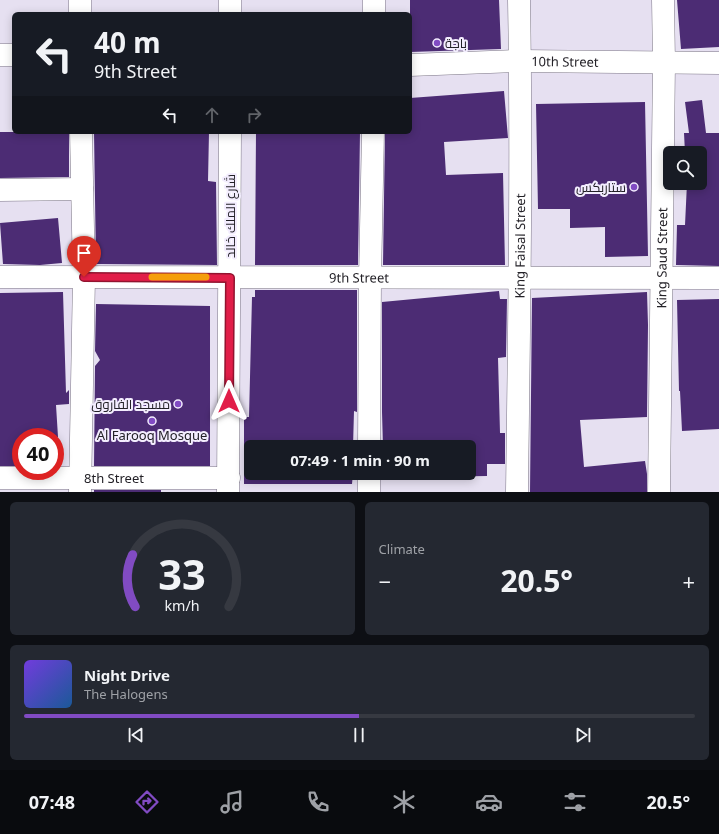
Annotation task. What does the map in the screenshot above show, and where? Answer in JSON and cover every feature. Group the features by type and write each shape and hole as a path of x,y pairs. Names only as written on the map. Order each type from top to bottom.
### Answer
{"street":[{"path":"80,0 80,12"},
{"path":"230,0 230,12"},
{"path":"374,0 374,12"},
{"name":"King Faisal Street","path":"517,492 520,278 519,0"},
{"name":"King Saud Street","path":"659,492 664,62 663,0"},
{"path":"0,55 12,55"},
{"name":"10th Street","path":"412,65 520,61 719,63"},
{"path":"80,485 84,277 81,134"},
{"name":"شارع الملك خالد","path":"228,485 230,134"},
{"path":"369,440 373,134"},
{"path":"0,190 82,189"},
{"name":"9th Street","path":"0,277 719,278"},
{"name":"8th Street","path":"0,478 80,485 228,485"},
{"path":"369,480 369,492 378,492"}],"building":[{"path":"410,0 499,0 501,49 412,52 412,12 410,12"},
{"path":"677,0 719,0 719,47 681,49"},
{"path":"504,91 508,138 444,142 446,175 503,173 505,265 383,265 385,134 412,134 412,98"},
{"path":"702,100 706,133 719,133 719,266 676,265 677,225 685,225 687,190 707,190 707,146 685,146 684,133 689,133 685,102"},
{"path":"645,102 648,256 605,257 605,227 570,228 570,209 538,209 536,104"},
{"path":"0,132 12,132 12,134 69,134 69,177 0,178"},
{"path":"94,134 209,134 208,181 216,182 217,265 96,264"},
{"path":"256,134 360,134 358,265 255,265"},
{"path":"58,218 62,263 40,265 3,264 0,223"},
{"path":"255,290 357,290 357,412 354,411 353,440 244,440 244,417 249,417 252,297 255,297"},
{"path":"499,291 500,299 507,299 506,357 498,358 500,433 505,433 505,464 487,464 487,476 476,476 476,440 383,440 382,302"},
{"path":"63,292 66,393 69,390 69,404 56,405 57,428 12,428 12,466 0,466 0,293"},
{"path":"647,292 647,417 580,420 584,467 645,461 647,492 530,492 532,298"},
{"path":"719,299 719,429 682,431 679,391 677,300"},
{"name":"Al Farooq Mosque","path":"96,304 210,306 210,466 94,466 95,366 100,360 95,351"},
{"path":"244,480 352,480 352,484 244,484"},
{"path":"94,490 161,490 161,492 94,492"}],"slow traffic":[{"path":"152,277 206,277"}],"place":[{"name":"باجة","path":"437,43"},
{"name":"ستاربكس","path":"634,187"},
{"name":"مسجد الفاروق","path":"178,404"},
{"name":"Al Farooq Mosque","path":"152,421"}],"route":[{"path":"84,277 230,278 229,401"}]}
